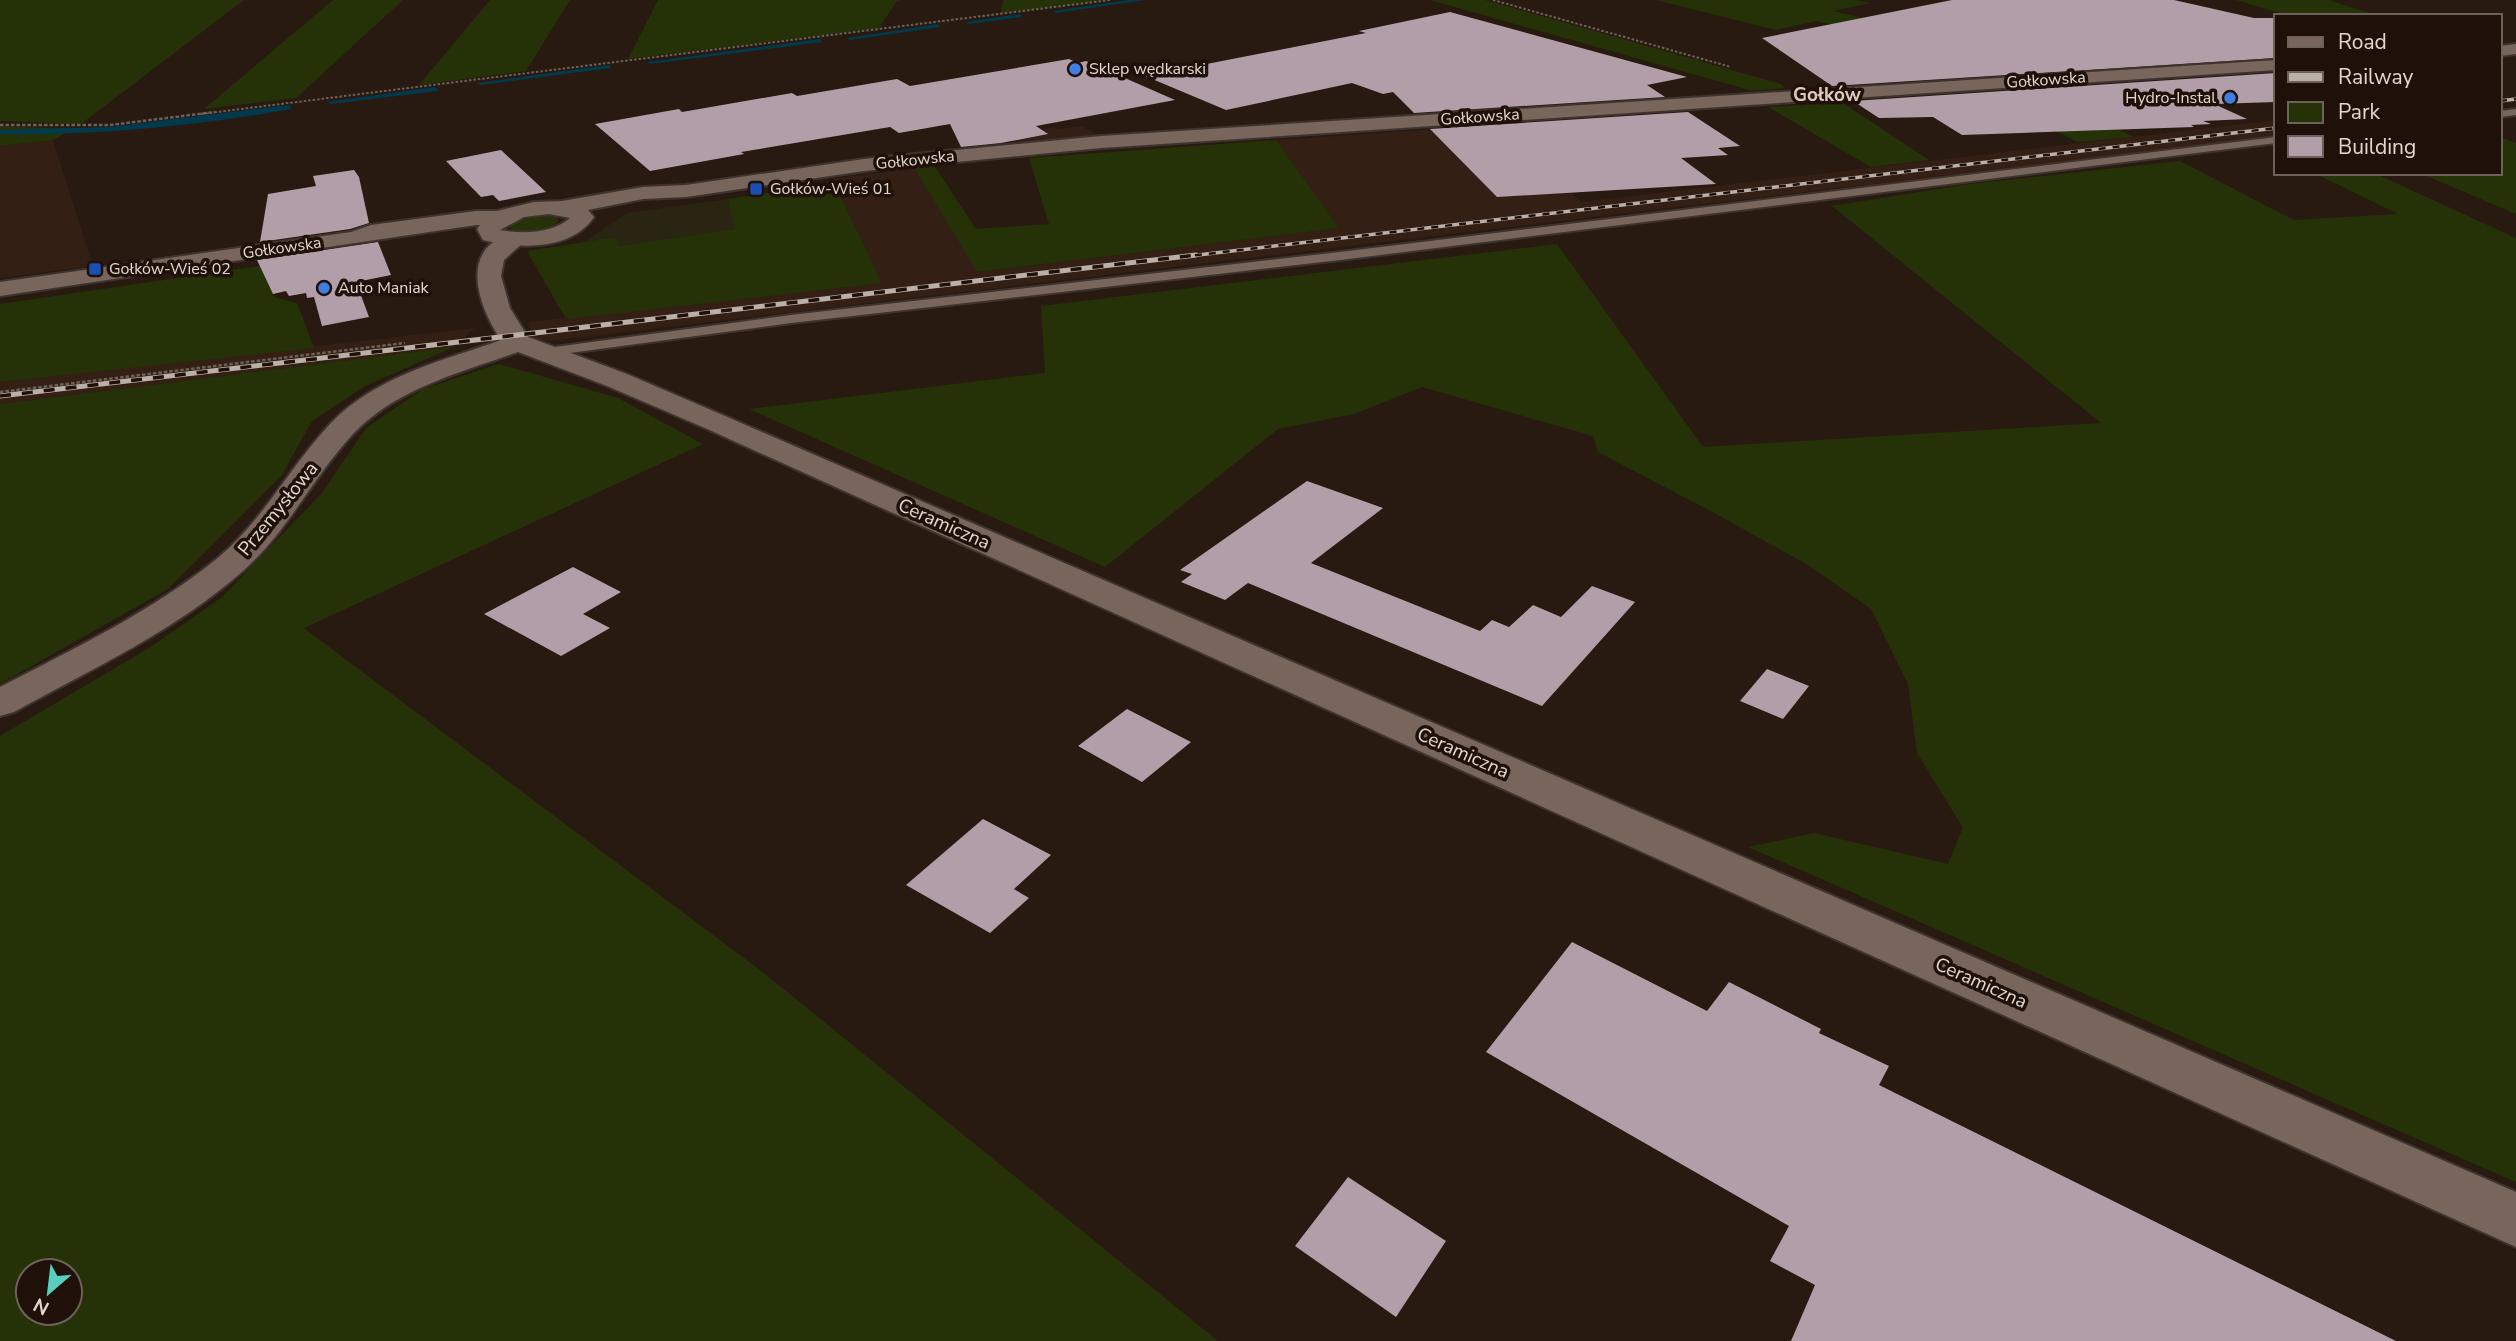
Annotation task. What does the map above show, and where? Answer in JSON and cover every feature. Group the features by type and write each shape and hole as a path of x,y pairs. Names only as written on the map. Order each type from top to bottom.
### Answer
{"street":[{"name":"Gołkowska","path":"0,289 355,238 494,223 530,209 572,213 686,191 889,162 1101,142 2274,65"},
{"path":"494,223 491,235 514,240 561,233 580,223 572,213"},
{"path":"514,240 499,252 490,264 488,278 507,331 529,348"},
{"name":"Przemysłowa","path":"0,703 164,612 233,562 255,541 342,430 370,405 412,382 529,348"},
{"name":"Ceramiczna","path":"529,348 617,380 727,428 2516,1220"}],"lane":[{"path":"529,348 1340,256 2274,140"}],"path":[{"path":"0,125 110,125 1110,0"},
{"path":"1493,0 1735,68"}],"shaded area":[{"path":"2274,120 2274,136 550,341 533,339 527,322 881,283 832,179 914,168 978,272 1338,228 1276,140 1497,125 1581,202"},
{"path":"1082,126 1099,136 1015,143 1005,136 1054,127 1060,129"},
{"path":"53,140 93,266 0,278 0,146"},
{"path":"728,199 736,229 618,246 615,237 584,242 627,213"},
{"path":"475,328 454,347 0,404 0,382"}],"green space":[{"path":"0,0 244,0 81,124 0,121"},
{"path":"333,0 403,0 296,98 204,109"},
{"path":"490,0 570,0 526,71 419,85"},
{"path":"658,0 903,0 897,1 879,28 628,59"},
{"path":"1003,0 1106,0 1001,13"},
{"path":"1430,0 1485,0 1781,84 1785,88 1753,91"},
{"path":"1656,0 1855,0 1870,3 1833,11 1917,31 1888,38 1817,21 1776,30"},
{"path":"2236,0 2329,0 2372,14 2283,14"},
{"path":"2036,88 2133,137 2077,142 1984,92"},
{"path":"1843,103 1929,160 1871,167 1768,107"},
{"path":"0,126 73,129 53,140 0,146"},
{"path":"2502,138 2516,143 2516,214 2425,175 2502,175"},
{"path":"1276,140 1339,228 977,272 914,168 935,167 976,229 1049,224 1029,158"},
{"path":"2180,161 2294,220 2398,214 2318,175 2378,175 2516,238 2516,1182 1748,847 1814,833 1948,864 1963,828 1917,753 1908,684 1871,609 1808,565 1598,452 1593,436 1422,387 1354,414 1278,429 1105,567 749,409 1045,373 1041,306 1557,244 1703,447 2101,423 1832,206 1969,184"},
{"path":"834,183 882,283 566,319 527,251 616,237 618,246 735,229 728,199"},
{"path":"540,215 556,217 559,220 550,228 536,232 522,232 510,228 513,222"},
{"path":"260,266 274,297 297,303 314,348 0,382 0,304"},
{"path":"454,347 365,386 312,421 282,475 168,589 0,684 0,404"},
{"path":"499,364 618,398 703,444 304,628 760,970 1218,1341 0,1341 0,736 149,648 222,597 322,493 366,428 423,389"}],"building":[{"path":"1952,0 2174,0 2254,18 2274,18 2274,58 1832,86 1762,38"},
{"path":"1450,12 1687,77 1647,85 1665,97 1414,113 1393,92 1383,94 1352,83 1226,110 1145,76 1366,33 1359,31"},
{"path":"1069,59 1078,63 1086,61 1175,100 1036,126 1048,134 1001,143 961,147 950,124 899,133 890,127 741,152 744,154 650,171 595,124 679,109 682,112 897,79 910,86"},
{"path":"2274,73 2274,102 2214,104 2247,119 2203,121 2211,124 2191,125 2194,127 1962,135 1933,117 1879,118 1853,101"},
{"path":"1688,112 1740,146 1718,148 1728,155 1681,158 1716,184 1497,197 1430,129"},
{"path":"501,150 546,192 499,201 493,195 481,197 446,161"},
{"path":"354,170 359,177 369,223 350,229 260,242 268,194 316,186 313,176"},
{"path":"378,242 391,275 356,282 369,317 322,326 314,297 307,298 306,293 289,296 286,291 273,294 257,260"},
{"path":"1307,481 1383,508 1311,563 1480,631 1492,620 1509,627 1533,605 1561,617 1592,586 1635,602 1542,706 1248,583 1225,600 1181,582 1192,574 1180,570"},
{"path":"573,567 621,592 583,614 610,628 561,656 484,614"},
{"path":"1767,669 1809,686 1783,719 1740,701"},
{"path":"1127,709 1191,742 1142,782 1078,746"},
{"path":"983,819 1051,855 1014,889 1029,898 990,933 906,885"},
{"path":"1572,942 1707,1011 1729,982 1821,1029 1819,1033 1889,1066 1879,1085 2396,1341 1791,1341 1815,1285 1770,1261 1789,1226 1486,1052"},
{"path":"1348,1177 1446,1241 1396,1317 1295,1246"}],"waterway":[{"path":"1056,11 1143,0"},
{"path":"969,22 1020,16"},
{"path":"850,38 938,26"},
{"path":"650,62 820,41"},
{"path":"481,83 609,67"},
{"path":"331,102 435,89"},
{"path":"0,132 109,129 289,107"}],"railway":[{"path":"2502,101 2516,99"},
{"path":"1181,257 2274,128"},
{"path":"0,396 1196,255"}],"place":[{"name":"Sklep wędkarski","path":"1075,69"},
{"name":"Hydro-Instal","path":"2230,98"},
{"name":"Gołków-Wieś 01","path":"756,189"},
{"name":"Gołków-Wieś 02","path":"95,269"},
{"name":"Auto Maniak","path":"324,288"}],"district":[{"name":"Gołków","path":"1827,95"}]}
